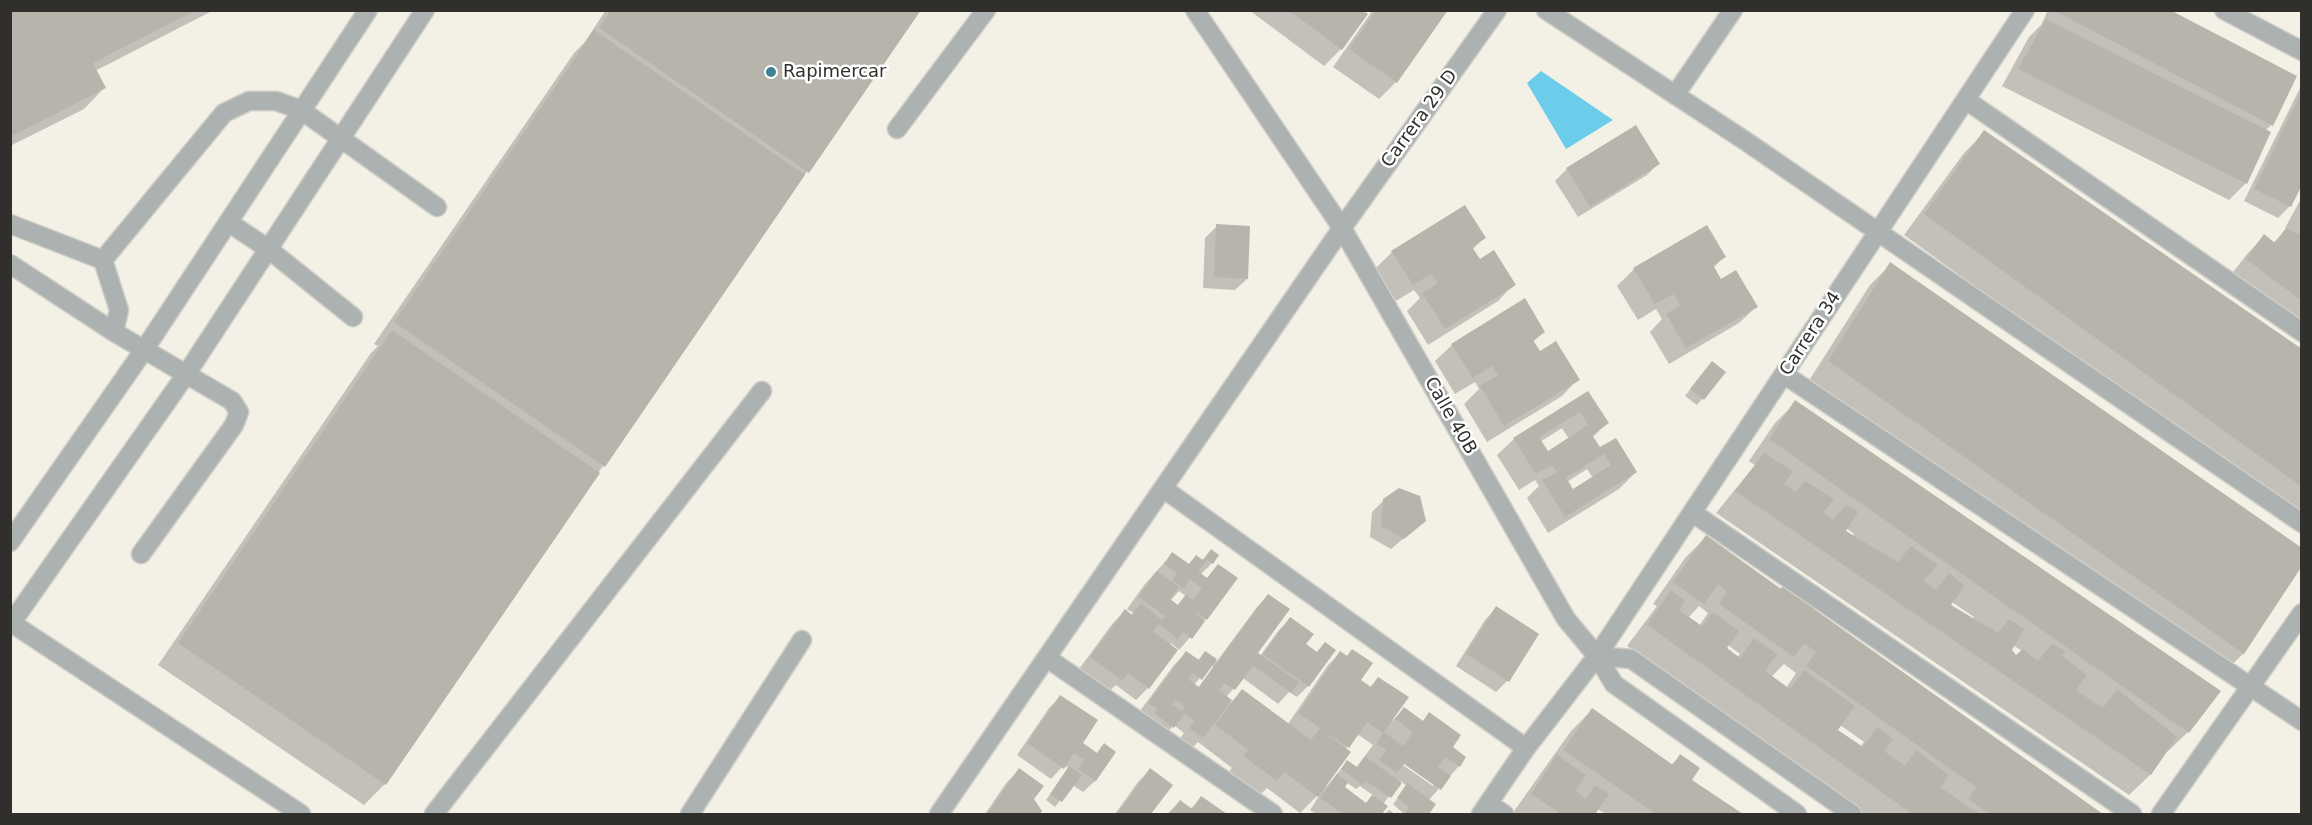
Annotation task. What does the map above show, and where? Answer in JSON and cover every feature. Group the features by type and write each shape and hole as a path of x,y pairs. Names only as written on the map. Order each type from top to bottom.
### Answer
{"street":[{"path":"10,542 144,350 368,10"},
{"path":"301,814 11,624 187,373 425,10"},
{"path":"897,129 987,10"},
{"name":"Calle 40B","path":"1196,10 1342,228 1566,619 1597,656 1614,684 1797,814"},
{"name":"Carrera 29 D","path":"939,814 1342,228 1497,10"},
{"path":"1546,10 1878,232 2301,523"},
{"path":"1675,95 1733,10"},
{"name":"Carrera 34","path":"1597,656 2025,10"},
{"path":"2224,10 2301,51"},
{"path":"1966,100 2301,332"},
{"path":"102,260 224,113 249,101 276,101 301,110 437,207"},
{"path":"228,222 267,248 353,316"},
{"path":"10,224 102,260 119,310 114,332"},
{"path":"10,264 114,332 232,400 239,412 234,425 141,554"},
{"path":"1785,375 2301,721"},
{"path":"434,814 762,391"},
{"path":"1164,489 1526,748"},
{"path":"1693,513 2132,814"},
{"path":"2161,814 2301,613"},
{"path":"690,814 802,640"},
{"path":"1504,814 1485,809 1526,748 1597,656 1631,659 1852,814"},
{"path":"1047,658 1273,814"}],"water":[{"path":"1541,71 1613,120 1566,149 1527,83"}],"building":[{"path":"10,10 196,10 93,63 106,88 10,137"},
{"name":"Rapimercar","path":"611,10 921,10 809,173 599,28"},
{"path":"1288,10 1363,10 1368,14 1342,50"},
{"path":"1376,10 1448,10 1397,83 1349,49"},
{"path":"2053,10 2170,10 2297,76 2273,126"},
{"path":"2046,19 2271,132 2247,184 2018,69"},
{"path":"594,30 805,175 605,467 394,322"},
{"path":"2302,91 2302,185 2291,207 2254,189"},
{"path":"1636,125 1660,164 1590,207 1566,168"},
{"path":"1984,130 2302,349 2302,487 1924,214"},
{"path":"1465,205 1486,238 1472,247 1480,259 1494,250 1516,285 1445,329 1422,293 1438,283 1431,274 1413,285 1391,251"},
{"path":"1216,224 1250,226 1248,279 1214,277"},
{"path":"1707,225 1726,257 1713,265 1721,279 1736,270 1758,307 1686,348 1666,314 1680,305 1673,294 1655,304 1633,268"},
{"path":"2286,228 2302,236 2302,301 2246,259 2264,234 2275,243"},
{"path":"1890,262 2302,548 2302,566 2244,654 1828,361"},
{"path":"1525,298 1545,332 1533,340 1540,351 1556,341 1580,380 1504,426 1480,386 1498,375 1492,366 1473,378 1451,344"},
{"path":"392,330 600,473 386,785 178,643"},
{"path":"1712,361 1726,372 1704,400 1690,389"},
{"path":"1588,391 1609,423 1592,435 1600,447 1616,438 1637,472 1565,517 1542,480 1557,472 1552,465 1536,474 1513,438","holes":["1580,412 1588,425 1548,451 1539,437","1604,454 1611,465 1573,489 1566,478"]},
{"path":"1795,400 2221,691 2189,733 1769,439"},
{"path":"1764,453 1793,471 1784,484 1796,492 1805,481 1834,499 1823,513 1833,520 1846,505 1858,512 1846,531 1898,562 1911,546 1938,565 1923,581 1936,590 1949,573 1965,586 1951,605 1998,633 2009,619 2024,629 2012,650 2016,655 2023,649 2038,661 2052,644 2065,651 2062,656 2087,675 2076,690 2103,708 2117,689 2177,737 2151,775 1735,491"},
{"path":"1399,488 1420,496 1426,521 1404,539 1381,526 1383,499"},
{"path":"1706,535 1781,589 1788,580 1820,602 1814,609 2103,814 1990,814 1968,799 1976,787 1806,666 1816,652 1804,643 1794,657 1719,604 1727,592 1718,584 1704,604 1673,582"},
{"path":"1211,549 1219,555 1213,564 1207,560 1198,571 1207,578 1218,564 1238,578 1207,620 1196,614 1205,621 1192,639 1183,632 1178,639 1158,624 1153,631 1178,650 1149,689 1128,673 1122,681 1090,657 1125,609 1132,615 1141,603 1162,620 1165,616 1138,597 1157,571 1179,587 1170,599 1178,605 1186,594 1193,600 1202,588 1190,579 1184,589 1172,580 1177,573 1164,564 1172,552 1189,564 1196,555 1203,560"},
{"path":"1671,590 1685,601 1679,610 1702,626 1713,612 1739,631 1727,648 1740,658 1754,638 1777,654 1765,671 1790,689 1804,670 1855,706 1838,730 1863,747 1877,727 1893,739 1884,751 1905,766 1916,750 1949,775 1940,787 1979,814 1912,814 1647,625"},
{"path":"1268,594 1290,609 1258,653 1299,682 1291,693 1253,666 1235,690 1224,683 1219,690 1232,700 1203,738 1189,728 1195,721 1185,713 1174,728 1154,713 1157,709 1148,703 1186,651 1199,660 1205,651 1217,659 1202,680 1193,673 1188,679 1199,687","holes":["1176,700 1185,707 1182,711 1172,704"]},
{"path":"1496,606 1539,634 1509,682 1466,654"},
{"path":"1290,617 1314,634 1306,644 1317,652 1325,642 1336,650 1309,687 1263,654"},
{"path":"1352,649 1373,663 1361,680 1371,687 1378,677 1409,697 1384,732 1403,746 1413,732 1395,719 1404,707 1423,721 1429,712 1461,735 1453,747 1466,757 1460,767 1446,757 1438,767 1451,776 1441,790 1404,764 1397,773 1379,760 1386,750 1376,744 1383,733 1367,722 1349,748 1324,732 1351,752 1318,797 1284,772 1277,781 1243,756 1248,750 1215,725 1242,689 1311,740 1320,728 1298,713 1340,651 1347,656"},
{"path":"1060,695 1098,720 1083,743 1097,753 1104,743 1116,752 1096,781 1078,769 1084,760 1074,753 1064,769 1027,743"},
{"path":"1592,708 1673,765 1680,754 1700,768 1692,780 1743,814 1656,814 1563,750"},
{"path":"1557,755 1586,775 1576,791 1586,799 1595,785 1609,794 1596,813 1599,814 1561,814 1531,794"},
{"path":"1365,756 1402,783 1391,798 1366,781 1363,785 1341,769 1347,760 1357,767"},
{"path":"1069,766 1082,775 1062,802 1050,794"},
{"path":"1019,768 1044,786 1034,799 1042,811 1040,814 987,814"},
{"path":"1150,768 1173,785 1151,814 1117,814"},
{"path":"1337,774 1348,782 1345,787 1366,803 1372,795 1388,806 1382,814 1343,814 1320,798"},
{"path":"1407,783 1436,804 1429,814 1404,814 1409,807 1397,798"},
{"path":"1201,796 1227,814 1169,814 1180,800 1192,809"}],"place":[{"name":"Rapimercar","path":"771,72"}]}
